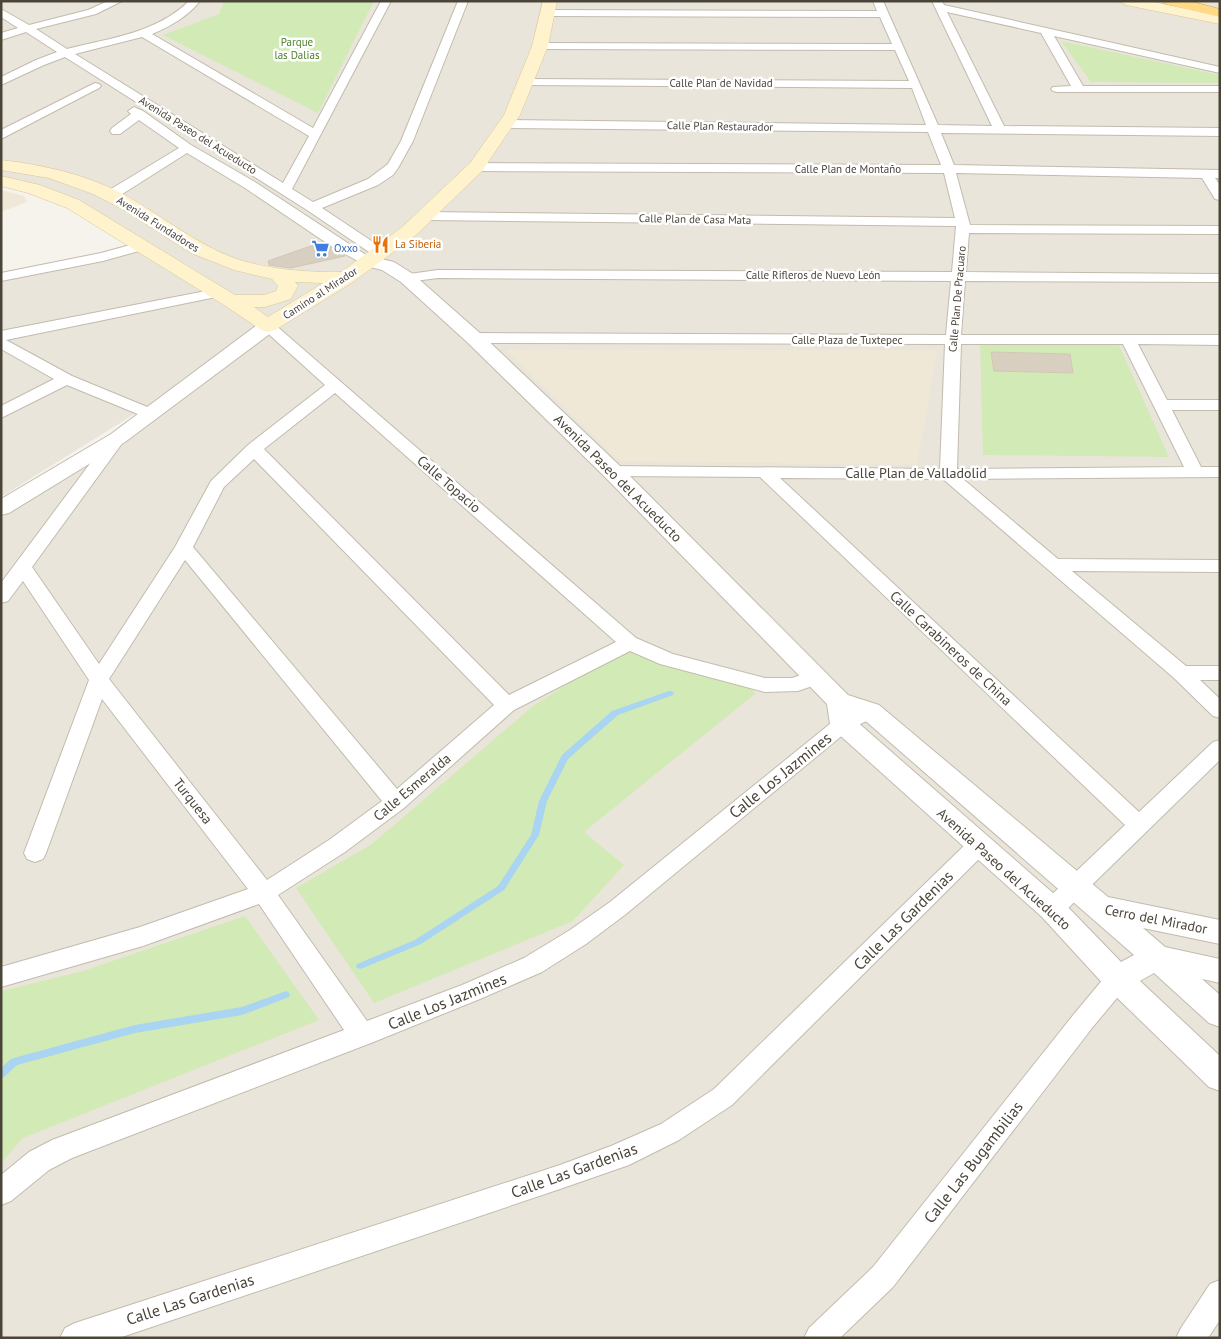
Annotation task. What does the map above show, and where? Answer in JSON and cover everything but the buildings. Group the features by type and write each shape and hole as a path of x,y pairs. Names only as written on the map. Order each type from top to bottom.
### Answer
{"highway":[{"path":"1170,1 1220,13"}],"main road":[{"path":"1126,1 1220,20"},
{"name":"Camino al Mirador","path":"268,326 379,260 476,167 508,124 540,46 549,7"},
{"name":"Avenida Fundadores","path":"1,165 40,170 79,180 111,195 174,236 209,255 246,268 279,275 346,278"},
{"name":"Avenida Fundadores","path":"1,181 34,188 73,204 268,326"},
{"path":"223,297 257,302 273,300 284,295 288,286 279,275"}],"street":[{"path":"4,33 28,29 92,12 117,1"},
{"path":"1,82 52,57 143,33 173,21 183,14 195,1"},
{"path":"285,190 386,1"},
{"path":"312,207 376,179 388,172 396,162 407,141 463,1"},
{"path":"939,4 1046,32 1220,70"},
{"path":"939,4 1000,130"},
{"path":"549,7 881,8"},
{"name":"Calle Plan De Pracuaro","path":"881,8 916,85 950,169 963,225 953,340 948,474"},
{"name":"Avenida Paseo del Acueducto","path":"1,12 312,207 379,260 407,278 474,338 612,471 817,677 841,712 979,845 1060,918 1118,979 1220,1077"},
{"path":"1046,32 1079,89"},
{"path":"4,33 52,57 109,95"},
{"path":"143,33 316,135"},
{"path":"540,46 899,48"},
{"name":"Calle Plan de Navidad","path":"526,82 916,85"},
{"path":"1,135 95,86"},
{"path":"1057,89 1220,89"},
{"name":"Avenida Paseo del Acueducto","path":"124,105 187,148 250,185 336,243 379,260"},
{"path":"116,132 139,114"},
{"name":"Calle Plan Restaurador","path":"508,124 1220,132"},
{"path":"111,195 187,148"},
{"name":"Calle Plan de Montaño","path":"476,167 950,169 1220,174"},
{"path":"1206,174 1220,196"},
{"path":"250,185 268,179"},
{"name":"Calle Plan de Casa Mata","path":"427,216 1220,230"},
{"path":"1,277 103,257 140,246"},
{"name":"Calle Rifleros de Nuevo León","path":"407,278 438,274 1220,278"},
{"path":"1,336 223,297"},
{"name":"Calle Topacio","path":"268,326 628,643"},
{"name":"Camino al Mirador","path":"1,508 118,438 268,326"},
{"name":"Calle Plaza de Tuxtepec","path":"474,338 1220,340"},
{"path":"1128,339 1195,472"},
{"path":"1,343 66,379 151,414"},
{"path":"1,414 66,379"},
{"path":"35,853 99,680 184,547 217,485 254,449 336,384"},
{"path":"1160,405 1220,405"},
{"path":"1,597 118,438"},
{"path":"254,449 507,705"},
{"name":"Calle Plan de Valladolid","path":"612,471 948,474 1220,472"},
{"name":"Calle Carabineros de China","path":"764,472 1138,824"},
{"path":"948,474 1181,673 1220,711"},
{"path":"184,547 396,802"},
{"path":"1054,565 1220,566"},
{"name":"Turquesa","path":"23,567 99,680 264,893 362,1035"},
{"path":"628,643 667,659 765,685 779,687 801,685 817,677"},
{"name":"Calle Esmeralda","path":"1,977 143,936 264,893 337,846 396,802 507,705 628,643"},
{"path":"1181,673 1220,673"},
{"name":"Avenida Paseo del Acueducto","path":"841,712 870,711 1100,907 1220,1014"},
{"name":"Calle Los Jazmines","path":"1,1192 39,1160 62,1149 510,977 556,952 618,908 841,712"},
{"path":"1060,918 1075,886 1220,747"},
{"name":"Calle Las Gardenias","path":"75,1338 560,1177 619,1156 670,1132 724,1097 979,845"},
{"name":"Cerro del Mirador","path":"1060,918 1100,907 1220,932"},
{"path":"1118,979 1156,957 1220,971"},
{"name":"Calle Las Bugambilias","path":"819,1338 883,1277 1118,979"},
{"path":"1191,1338 1220,1294"}],"shaded area":[{"path":"1,1 1220,1 1220,1338 1,1338 1,502 86,450 247,344 1,497 1,277 141,246 64,196 1,178"},
{"path":"1,190 24,196 27,202 1,212"},
{"path":"506,350 937,350 917,465 619,461"}],"green space":[{"name":"Parque las Dalias","path":"224,1 374,1 318,113 163,35 219,14"},
{"path":"1061,41 1220,75 1220,83 1091,82"},
{"path":"980,342 1118,343 1169,457 983,455"},
{"path":"634,642 737,677 756,693 584,832 624,865 573,921 374,1003 296,888 372,844 533,706"},
{"path":"245,916 319,1020 23,1138 1,1163 1,991 83,971"}],"waterway":[{"path":"360,966 418,942 501,888 535,835 543,801 565,757 615,713 671,693"},
{"path":"1,1074 14,1062 135,1029 242,1011 286,995"}],"place":[{"name":"La Siberia","path":"381,244"},
{"name":"Oxxo","path":"320,248"}]}
